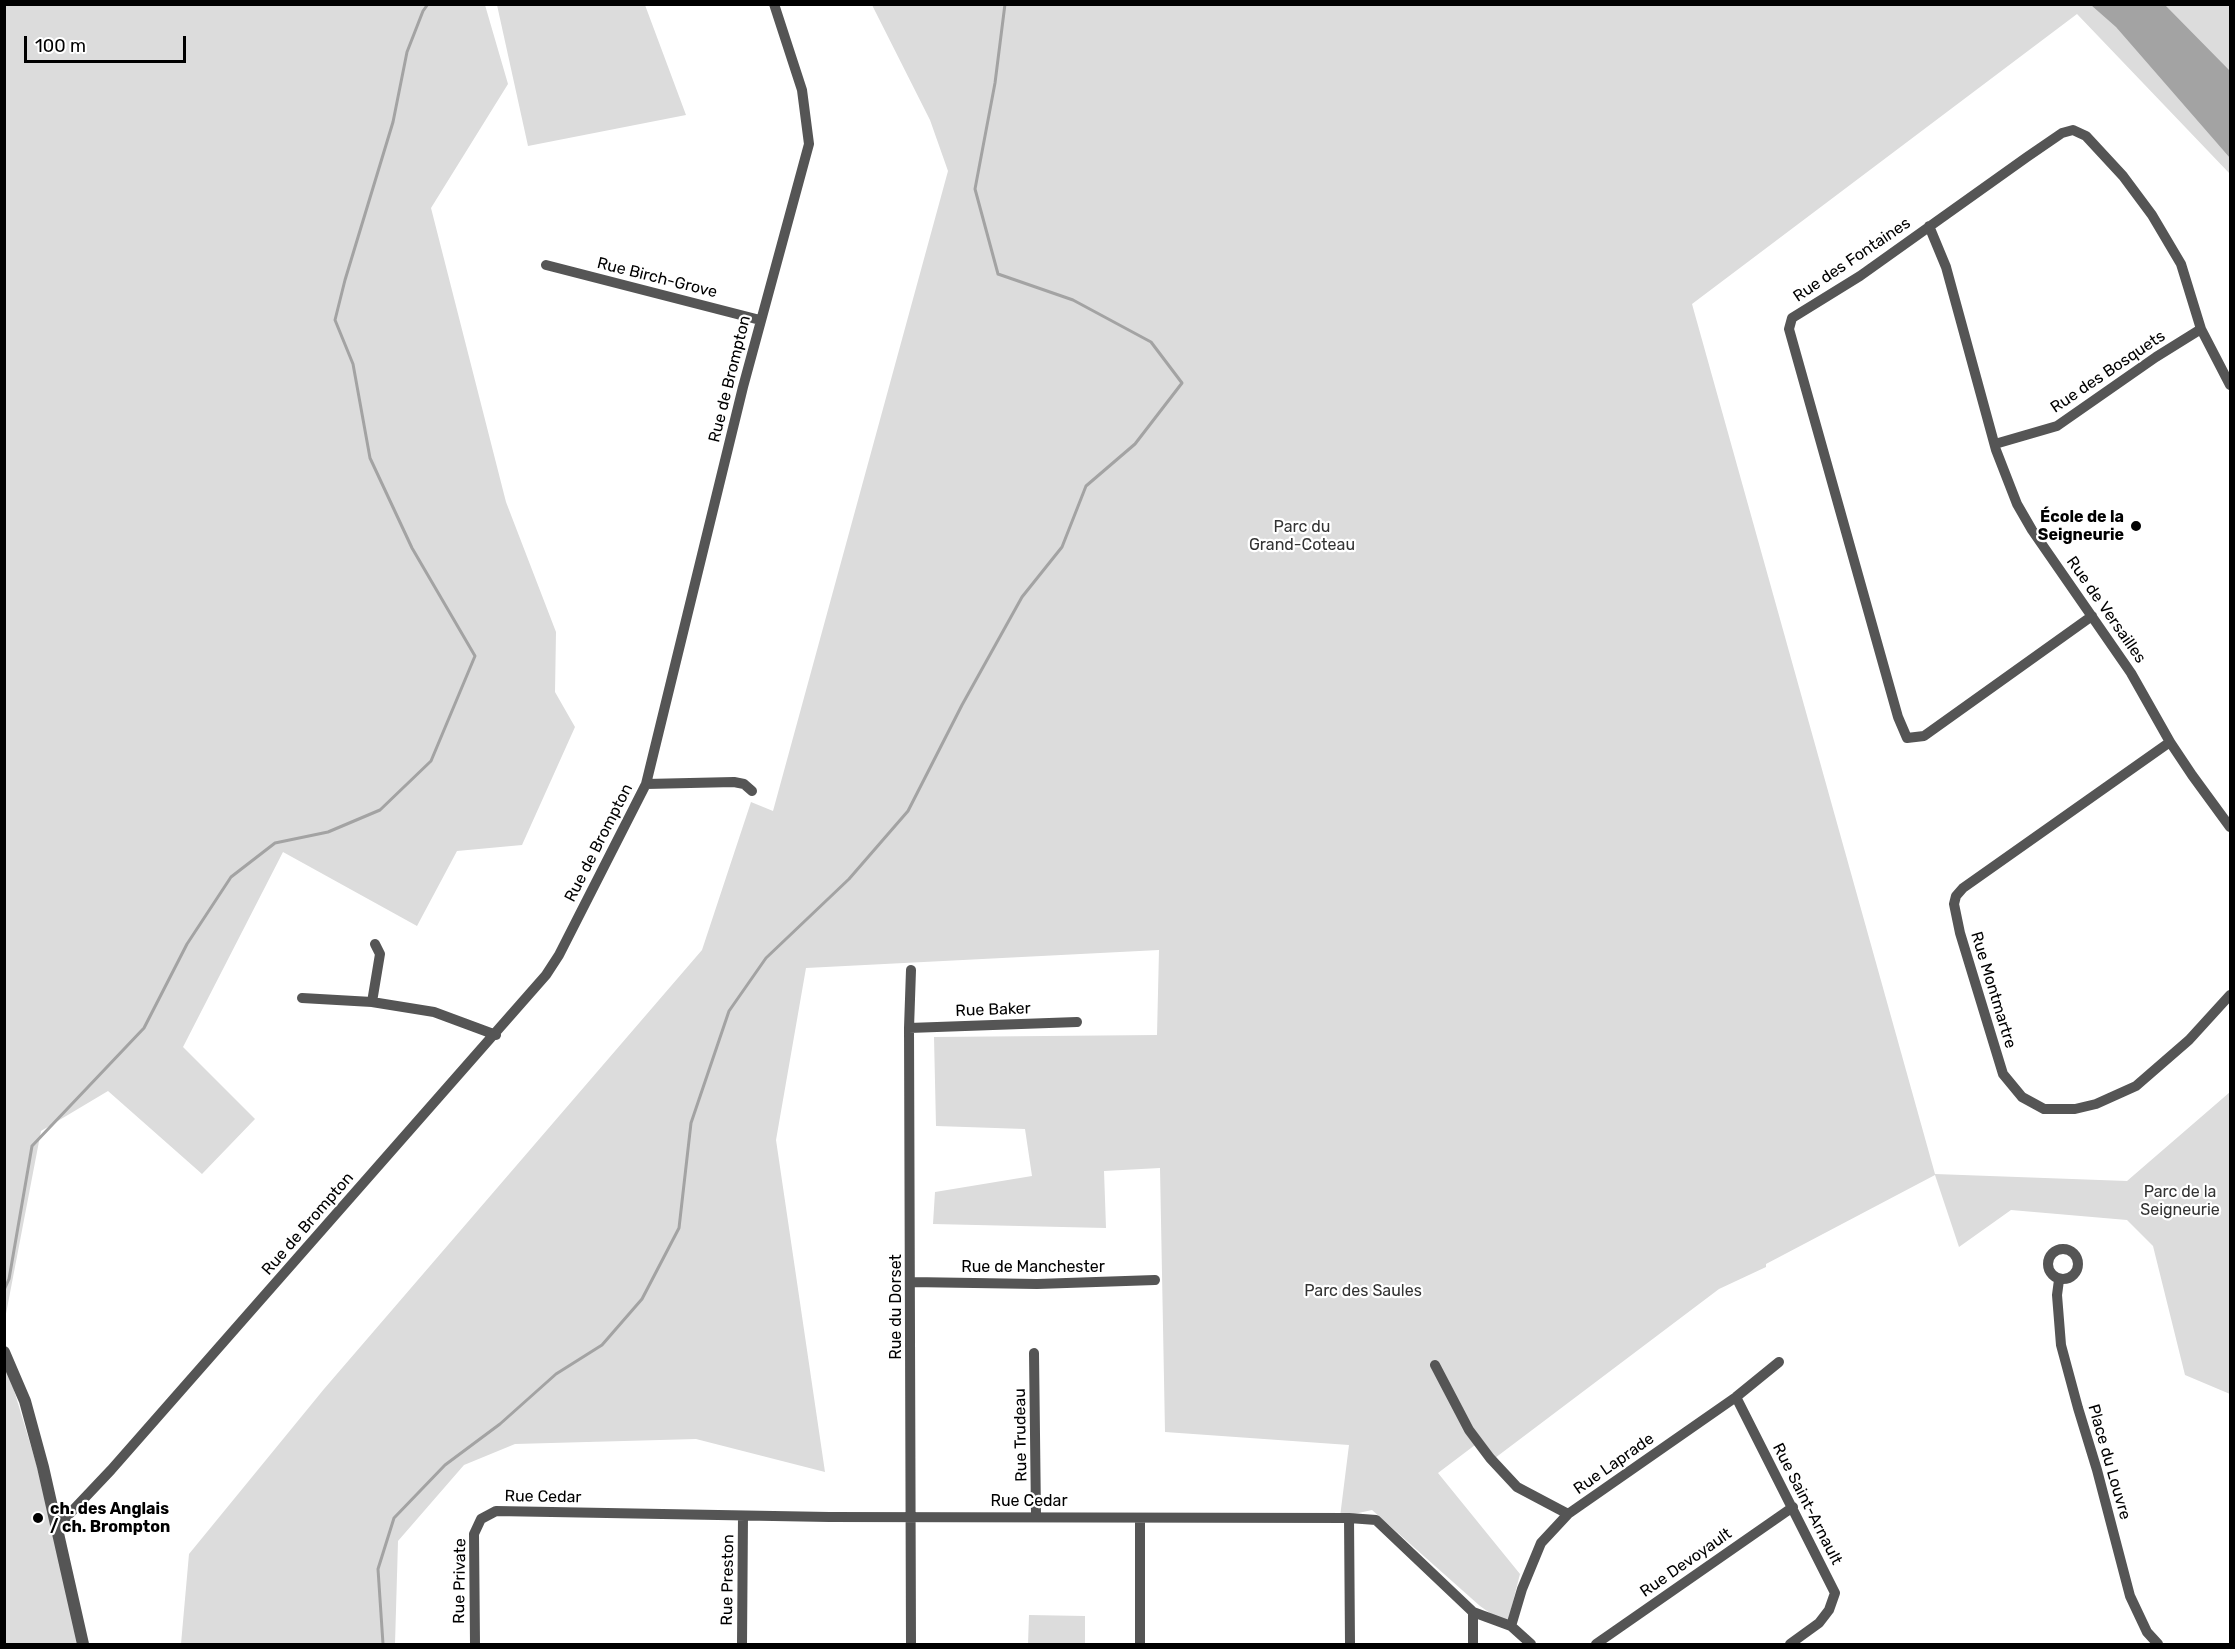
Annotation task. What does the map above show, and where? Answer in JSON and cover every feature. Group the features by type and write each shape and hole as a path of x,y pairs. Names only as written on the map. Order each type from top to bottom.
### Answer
{"street":[{"name":"Rue de Brompton","path":"58,1526 111,1470 546,975 559,955 646,784 760,320 809,144 802,90 774,4"},
{"name":"Rue des Fontaines","path":"2092,616 1924,736 1907,738 1898,717 1789,329 1792,318 1860,276 2062,133 2073,130 2085,136 2123,176 2152,214 2181,264 2201,329 2230,386"},
{"name":"Rue de Versailles","path":"1929,226 1946,267 1995,444 2016,504 2131,673 2170,742 2230,827"},
{"name":"Rue Birch-Grove","path":"546,265 760,320"},
{"name":"Rue des Bosquets","path":"1995,444 2057,426 2156,357 2201,329"},
{"name":"Rue Montmartre","path":"2170,742 1963,888 1956,896 1954,904 1960,933 2003,1074 2022,1097 2044,1109 2075,1109 2096,1104 2136,1086 2183,1047 2230,996"},
{"path":"646,784 734,782 744,784 752,791"},
{"path":"372,1002 380,954 375,944"},
{"name":"Rue du Dorset","path":"911,970 909,1028 911,1644"},
{"path":"302,998 372,1002 434,1012 495,1035"},
{"name":"Rue Baker","path":"909,1028 1077,1022"},
{"name":"Rue de Manchester","path":"911,1282 1037,1284 1155,1280"},
{"name":"Place du Louvre","path":"2059,1280 2057,1294 2061,1345 2078,1408 2100,1480 2130,1596 2147,1632 2158,1644"},
{"path":"4,1352 25,1401 58,1526 83,1644"},
{"name":"Rue Trudeau","path":"1034,1353 1036,1516"},
{"name":"Rue Laprade","path":"1511,1626 1522,1589 1541,1543 1568,1514 1736,1397 1779,1362"},
{"path":"1435,1365 1469,1430 1490,1458 1517,1487 1568,1514"},
{"name":"Rue Saint-Arnault","path":"1736,1397 1835,1593 1829,1610 1819,1623 1790,1644"},
{"name":"Rue Devoyault","path":"1596,1644 1793,1507"},
{"name":"Rue Cedar","path":"481,1519 496,1511 743,1516 1036,1516 1376,1520 1473,1612 1511,1626 1531,1644"},
{"name":"Rue Preston","path":"742,1644 743,1516"},
{"path":"1140,1518 1140,1644"},
{"path":"1349,1518 1350,1644"},
{"name":"Rue Private","path":"475,1644 474,1534 481,1519"},
{"path":"1473,1612 1473,1644"}],"green space":[{"path":"4,5 485,5 508,84 431,208 506,502 556,632 555,692 575,727 522,845 457,851 417,926 283,852 183,1047 255,1119 202,1174 108,1091 41,1131 5,1319"},
{"path":"497,5 645,5 686,115 528,146"},
{"name":"Parc du Grand-Coteau","path":"872,5 2230,5 2230,174 2077,14 1692,304 1935,1174 2127,1181 2230,1092 2230,1394 2185,1375 2153,1246 2127,1220 2011,1210 1959,1247 1935,1175 1766,1264 1766,1267 1719,1289 1495,1458 1475,1445 1438,1473 1520,1574 1507,1625 1480,1606 1372,1510 1340,1517 1349,1445 1165,1432 1160,1168 1104,1171 1106,1228 933,1224 935,1192 1032,1176 1025,1129 936,1126 934,1037 1157,1035 1159,950 806,968 776,1140 825,1472 696,1439 515,1444 464,1465 398,1541 395,1644 181,1644 189,1554 324,1389 702,950 751,802 773,811 948,171 930,120"},
{"path":"4,1357 52,1516 78,1644 5,1644"},
{"path":"1029,1615 1085,1616 1085,1644 1028,1644"}],"shaded area":[{"path":"2091,5 2165,5 2230,71 2230,158 2116,27"}],"waterway":[{"path":"4,1290 9,1279 32,1146 144,1028 187,944 231,877 275,843 328,832 380,810 431,761 475,656 412,548 370,458 353,364 335,320 393,122 407,52 428,4"},
{"path":"383,1644 378,1569 394,1518 445,1465 500,1424 556,1374 602,1345 642,1299 679,1228 691,1123 729,1011 766,958 849,879 908,811 962,705 1022,597 1062,547 1086,486 1135,444 1182,383 1151,342 1073,300 998,274 975,189 995,83 1005,4"}],"place":[{"name":"École de la Seigneurie","path":"2136,526"},
{"name":"ch. des Anglais / ch. Brompton","path":"38,1518"}],"park label":[{"name":"Parc de la Seigneurie","path":"2180,1201"},
{"name":"Parc des Saules","path":"1363,1291"}]}
